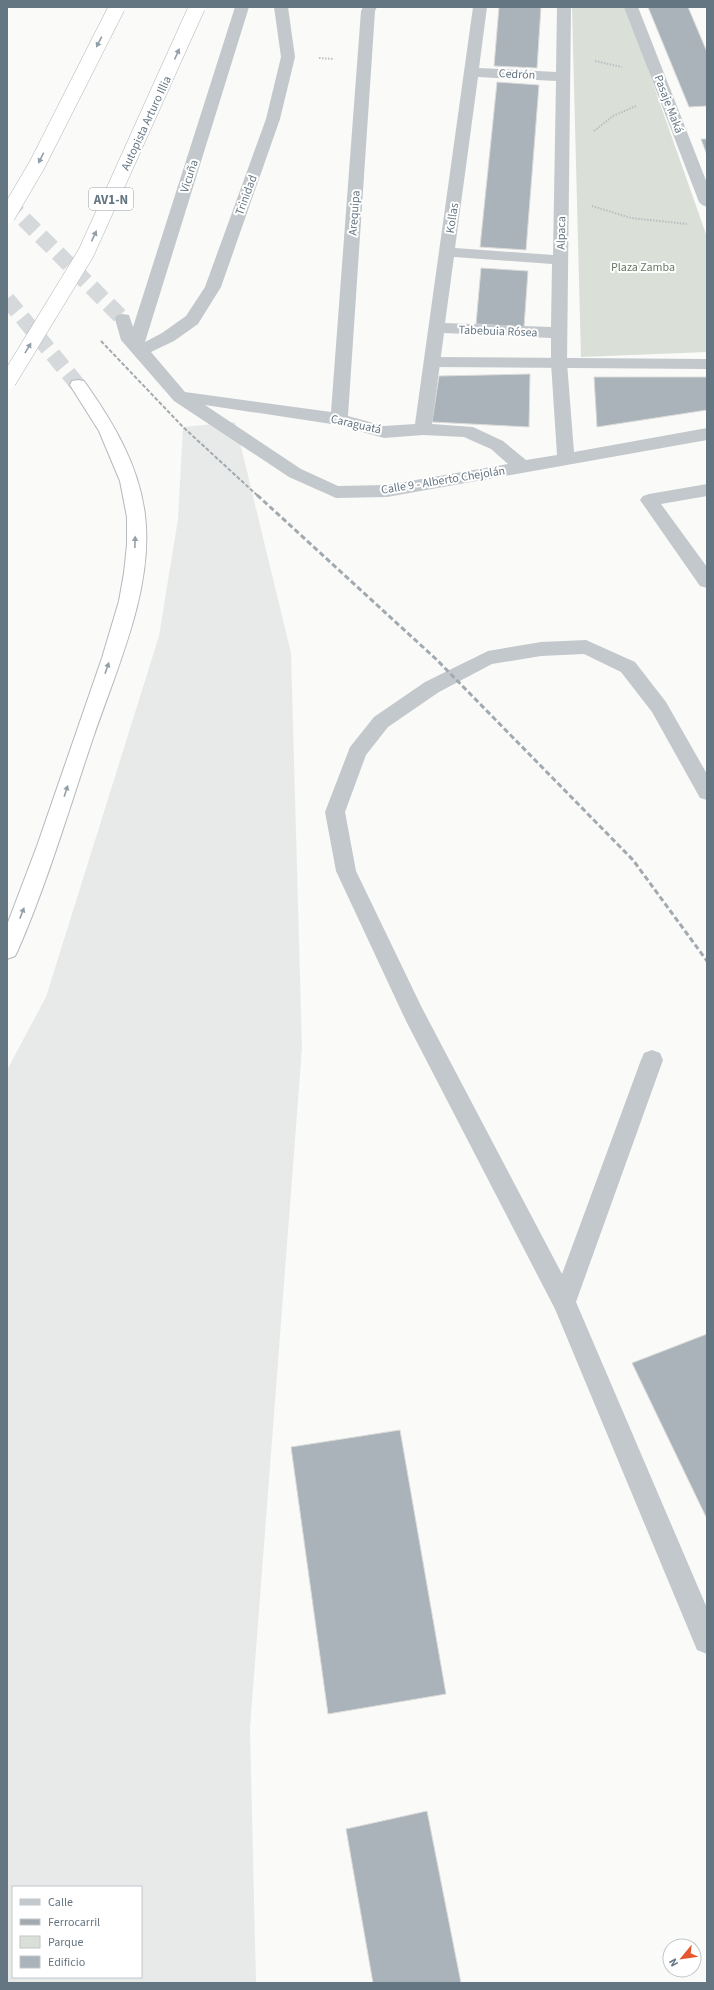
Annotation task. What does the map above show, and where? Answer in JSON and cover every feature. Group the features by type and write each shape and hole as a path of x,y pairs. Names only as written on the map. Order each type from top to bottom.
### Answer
{"highway":[{"path":"7,216 37,165 117,7"},
{"name":"Autopista Arturo Illia","path":"8,382 86,253 197,7"},
{"path":"7,950 47,849 116,641 129,596 134,569 136,516 124,467 112,438 96,409 78,385"}],"street":[{"name":"Vicuña","path":"138,347 242,7"},
{"name":"Trinidad","path":"138,347 168,337 192,320 213,287 273,119 288,57 281,7"},
{"name":"Arequipa","path":"339,419 370,7"},
{"name":"Kollas","path":"423,429 480,7"},
{"name":"Alpaca","path":"564,7 559,363 566,459"},
{"name":"Pasaje Maká","path":"631,7 707,202"},
{"name":"Cedrón","path":"472,72 563,76"},
{"path":"447,252 560,260"},
{"name":"Calle 9 - Alberto Chejolán","path":"123,319 127,336 180,397 295,473 336,492 387,491 707,434"},
{"name":"Tabebuia Rósea","path":"436,328 560,333"},
{"path":"432,362 707,364"},
{"name":"Caraguatá","path":"180,397 339,419 384,432 423,429 467,431 497,445 523,467"},
{"path":"707,490 649,500 707,581"},
{"path":"707,792 659,707 628,667 586,647 541,649 488,658 432,687 381,722 357,752 335,812 346,871 414,1014 564,1302 707,1640"},
{"path":"564,1302 652,1060"}],"path":[{"path":"563,48 597,62 627,68 634,69 653,64"},
{"path":"288,57 365,60"},
{"path":"562,156 612,116 624,110 640,105 670,106"},
{"path":"561,194 603,211 631,218 679,225 693,224"}],"shaded area":[{"path":"235,422 291,653 302,1048 250,1728 256,1983 7,1983 7,1070 46,997 159,636 178,519 183,427"}],"green space":[{"name":"Plaza Zamba","path":"572,7 626,7 707,237 707,352 581,357"}],"building":[{"path":"499,7 541,7 537,68 494,66"},
{"path":"648,7 688,7 707,52 707,106 689,107"},
{"path":"497,82 539,85 526,250 480,247"},
{"path":"701,139 707,139 707,155"},
{"path":"481,268 528,271 524,327 476,324"},
{"path":"530,374 529,427 432,422 439,376"},
{"path":"594,377 707,377 707,410 597,427"},
{"path":"707,1334 707,1519 632,1363"},
{"path":"400,1430 446,1694 328,1714 291,1447"},
{"path":"427,1811 461,1983 373,1983 346,1829"}],"tunnel":[{"path":"7,202 123,319"},
{"path":"7,299 78,385"}],"railway":[{"path":"101,341 183,427 258,496"},
{"path":"257,495 436,659 633,860 707,961"}]}
